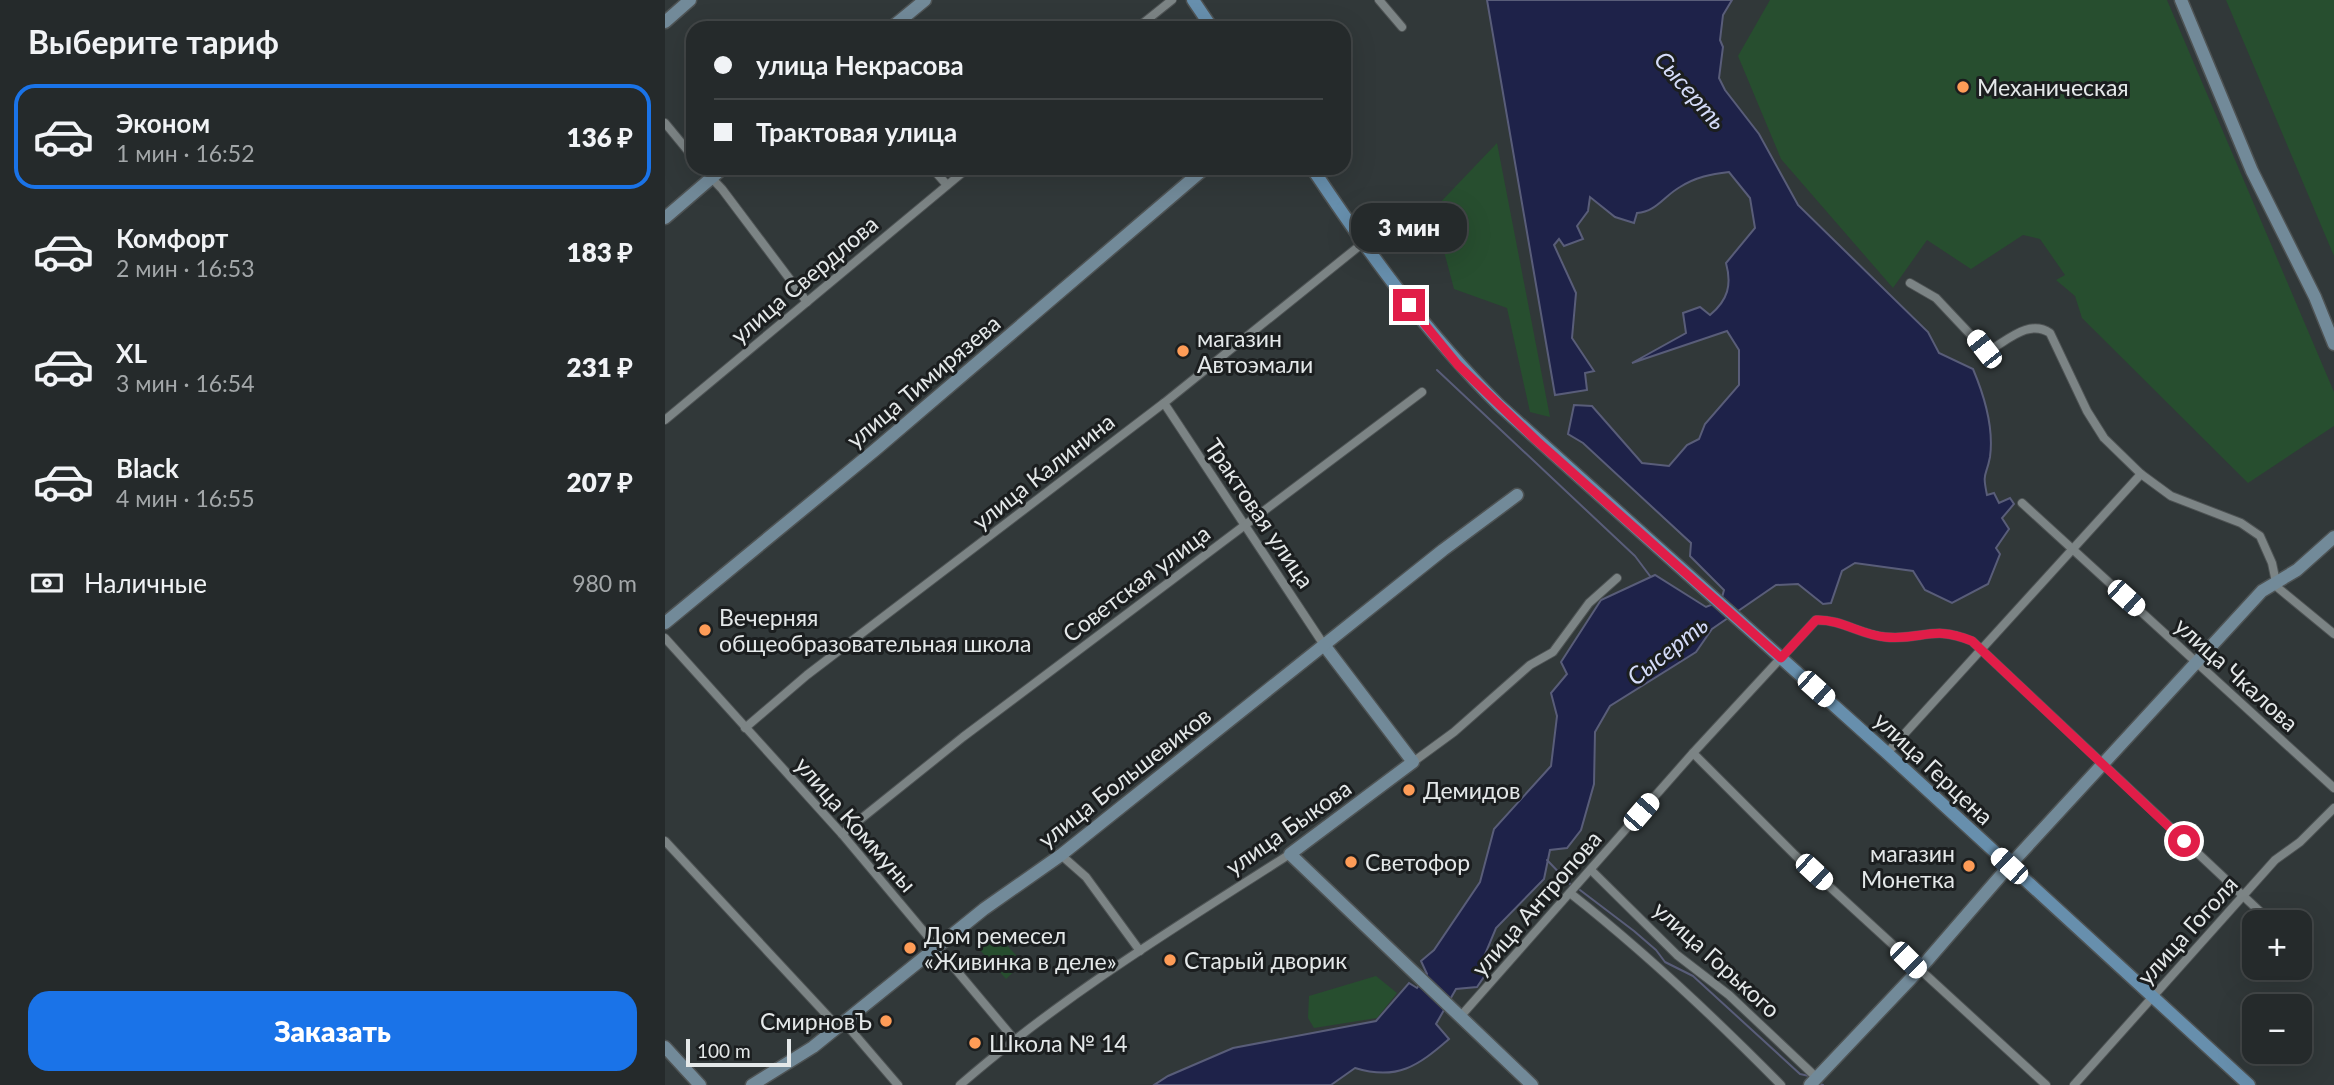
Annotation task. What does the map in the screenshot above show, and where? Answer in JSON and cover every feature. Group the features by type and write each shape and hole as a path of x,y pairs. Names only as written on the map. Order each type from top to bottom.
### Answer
{"main road":[{"path":"1193,0 1207,21"},
{"path":"1317,175 1363,243"},
{"name":"улица Герцена","path":"1363,243 1409,305 1467,373 1537,441 1887,753 2249,1085"}],"street":[{"path":"665,22 690,0"},
{"path":"900,21 925,0"},
{"path":"1146,21 1172,0"},
{"path":"1379,0 1402,27"},
{"path":"2181,0 2252,171 2315,297 2334,344"},
{"path":"665,123 686,148"},
{"path":"665,218 705,175"},
{"path":"709,175 807,302"},
{"path":"938,175 947,186"},
{"name":"улица Свердлова","path":"665,421 960,175"},
{"name":"улица Тимирязева","path":"665,623 875,450 1197,175"},
{"name":"улица Калинина","path":"745,728 807,675 1164,403 1363,243"},
{"path":"1910,283 1937,298 1984,349 1990,351 2017,332 2042,328 2050,333 2087,411 2104,438 2141,474 2171,496 2241,523 2260,536 2272,563 2274,582 2334,634"},
{"name":"Советская улица","path":"842,834 963,737 1422,392"},
{"name":"Трактовая улица","path":"1164,403 1324,645"},
{"path":"1887,753 2141,474"},
{"name":"улица Большевиков","path":"752,1085 789,1064 984,909 1061,855 1517,495"},
{"name":"улица Чкалова","path":"2022,503 2334,788"},
{"path":"1814,1082 1919,970 2009,866 2274,582 2297,570 2334,537"},
{"name":"улица Быкова","path":"960,1085 1014,1039 1140,951 1290,854 1463,725 1530,665 1553,652 1589,603 1617,578"},
{"name":"улица Антропова","path":"1461,1017 1693,753 1816,620 1830,619 1887,638 1949,631 1972,641 1980,649"},
{"name":"улица Коммуны","path":"665,638 842,834 1014,1039"},
{"path":"1324,645 1413,762"},
{"path":"1980,649 2258,910"},
{"path":"1693,753 1919,970 2046,1085"},
{"name":"улица Гоголя","path":"2074,1085 2275,860 2300,842 2334,808"},
{"path":"665,841 898,1085"},
{"path":"1290,854 1532,1085"},
{"path":"1061,855 1087,877 1140,951"},
{"name":"улица Горького","path":"1591,870 1677,955 1729,995 1814,1082"},
{"name":"улица Горького","path":"1570,893 1632,943 1781,1085"},
{"path":"665,1047 700,1085"}],"green space":[{"path":"1770,0 2167,0 2334,392 2334,426 2248,483 2082,318 2075,296 2056,280 2065,275 2040,239 2023,235 1971,269 1927,240 1893,288 1781,159 1738,56"},
{"path":"2226,0 2334,0 2334,256"},
{"path":"1497,143 1550,417 1530,412 1507,308 1454,289 1433,210"},
{"path":"997,934 1023,963 1006,979 980,950"},
{"path":"1376,976 1397,993 1377,1018 1314,1028 1308,1018 1309,996"}],"water":[{"name":"Сысерть","path":"1487,0 1732,0 1723,15 1720,40 1723,47 1719,78 1725,90 1759,134 1798,205 1928,332 1939,353 1973,369 1984,401 1991,435 1985,478 1987,495 1994,493 1999,503 2010,498 2014,504 2002,518 2009,529 1996,548 2000,554 1988,584 1952,603 1925,590 1913,571 1855,563 1842,571 1831,603 1823,604 1798,584 1776,585 1712,629 1696,652 1610,706 1595,732 1594,784 1581,830 1567,848 1550,850 1544,879 1496,928 1483,959 1490,968 1477,987 1456,989 1436,1024 1449,1039 1427,1057 1395,1072 1370,1072 1355,1068 1331,1085 1154,1085 1168,1076 1233,1048 1376,1021 1409,983 1417,988 1427,974 1421,961 1434,950 1480,882 1494,829 1551,766 1557,716 1551,693 1567,674 1561,662 1601,600 1655,575 1706,607 1721,601 1724,590 1690,556 1691,543 1583,443 1568,434 1574,405 1592,406 1642,463 1669,466 1687,445 1699,439 1705,424 1739,385 1739,350 1727,331 1632,363 1686,333 1683,313 1700,307 1710,315 1721,304 1727,292 1729,278 1726,263 1755,228 1750,198 1729,172 1704,176 1686,184 1655,207 1637,213 1634,223 1615,217 1590,197 1588,211 1577,226 1583,239 1564,246 1559,239 1554,245 1576,293 1572,338 1594,371 1585,373 1587,390 1555,395"}],"waterway":[{"path":"1437,370 1635,556 1650,576"},
{"path":"1547,860 1570,884"},
{"path":"1580,890 1634,931 1656,950 1665,962 1693,976 1800,1074 1809,1076"}],"place":[{"name":"Механическая","path":"1963,87"},
{"name":"магазин Автоэмали","path":"1183,351"},
{"name":"Вечерняя общеобразовательная школа","path":"705,630"},
{"name":"Демидов","path":"1409,790"},
{"name":"Светофор","path":"1351,862"},
{"name":"магазин Монетка","path":"1969,866"},
{"name":"Дом ремесел «Живинка в деле»","path":"910,948"},
{"name":"Старый дворик","path":"1170,960"},
{"name":"СмирновЪ","path":"886,1021"},
{"name":"Школа № 14","path":"975,1043"}],"route":[{"path":"1409,305 1458,365 1537,441 1781,658 1816,620 1830,619 1887,638 1949,631 1972,641 2184,841"}]}
